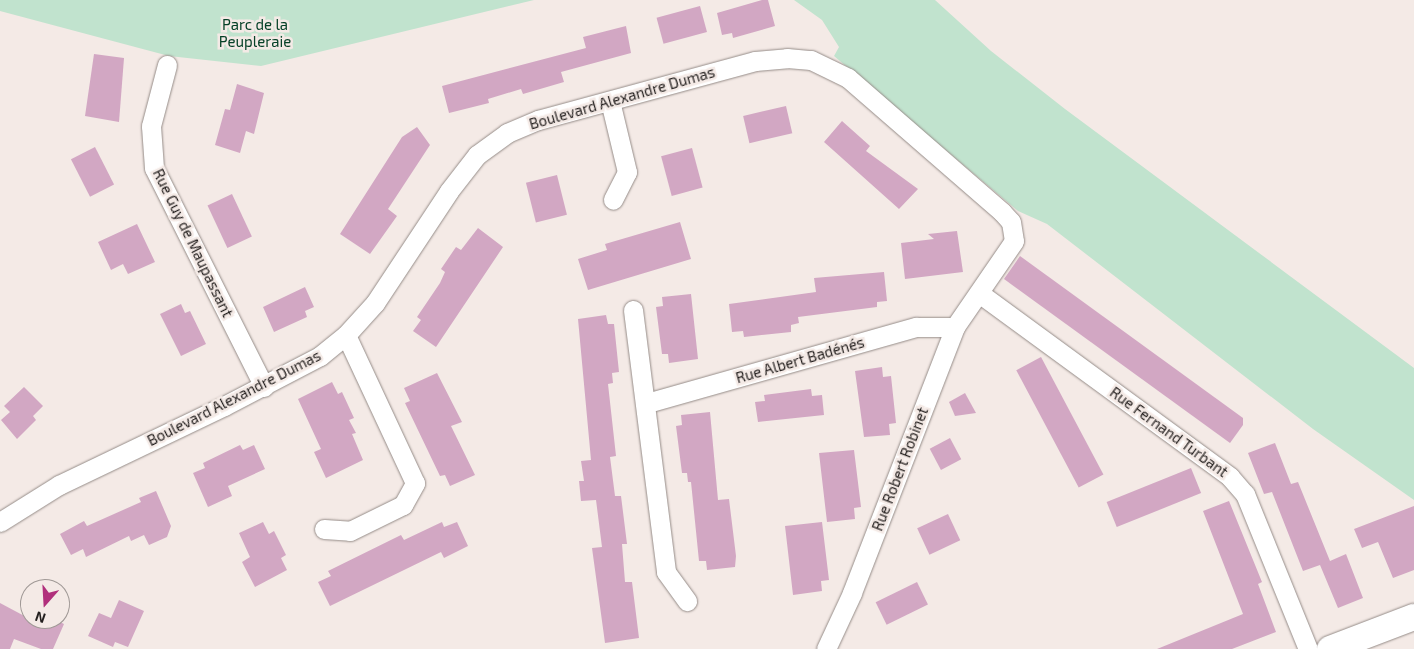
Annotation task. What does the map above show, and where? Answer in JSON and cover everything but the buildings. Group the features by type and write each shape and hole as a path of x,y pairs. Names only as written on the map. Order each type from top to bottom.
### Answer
{"street":[{"name":"Boulevard Alexandre Dumas","path":"0,522 59,485 264,387 320,356 346,335 375,304 449,191 477,155 507,133 538,120 755,61 787,58 810,60 831,68 848,78 1011,222 1014,241 979,293"},
{"name":"Rue Guy de Maupassant","path":"167,65 151,126 154,168 264,387"},
{"path":"610,101 627,172 613,200"},
{"name":"Rue Robert Robinet","path":"826,649 852,592 955,327 979,293"},
{"name":"Rue Fernand Turbant","path":"979,293 1230,477 1245,494 1308,649"},
{"path":"633,310 647,403 666,572 687,600"},
{"name":"Rue Albert Badénés","path":"647,403 916,327 955,327"},
{"path":"324,529 350,531 403,505 415,483 346,335"},
{"path":"1330,649 1414,616"}],"green space":[{"name":"Parc de la Peupleraie","path":"0,0 534,0 261,66 169,56 0,11"},
{"path":"794,0 935,0 991,51 1065,109 1414,368 1414,500 1313,429 1047,224 1018,211 834,56 839,47 822,20"}]}
